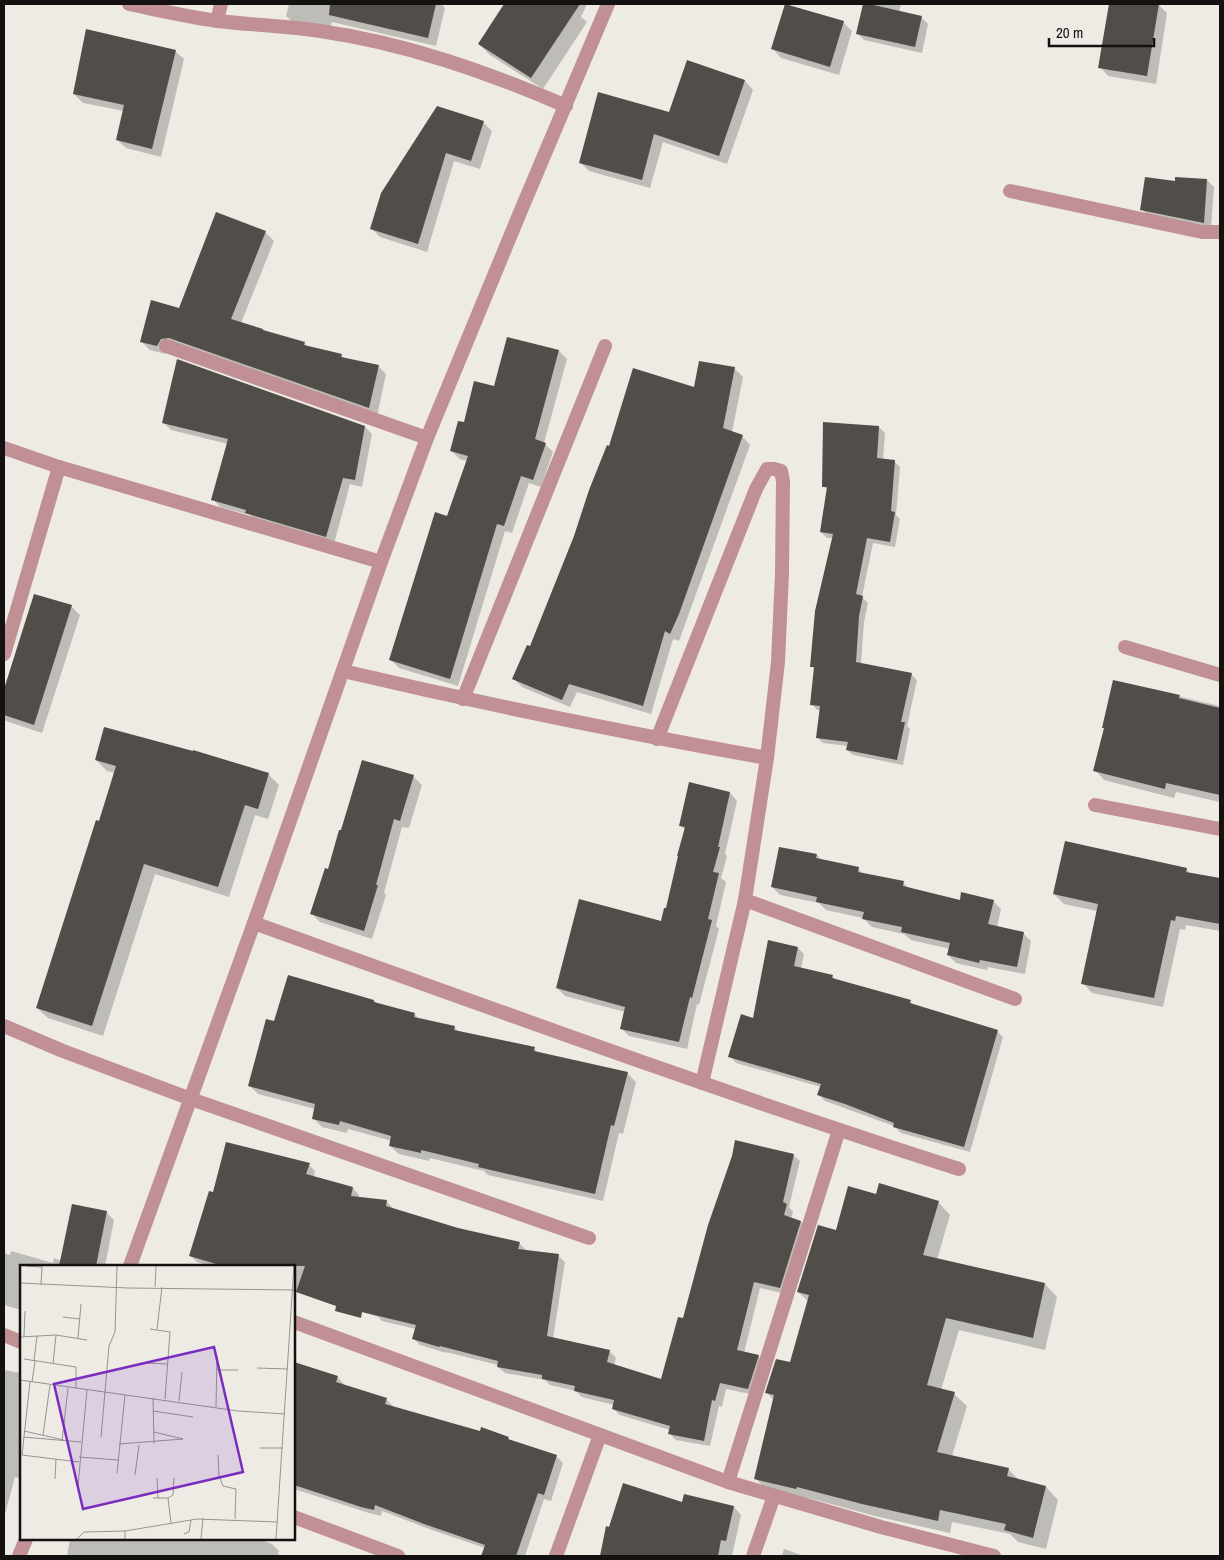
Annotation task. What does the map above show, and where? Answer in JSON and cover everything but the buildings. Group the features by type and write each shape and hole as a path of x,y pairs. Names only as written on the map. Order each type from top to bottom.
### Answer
{"street":[{"path":"128,4 218,21 320,31 378,42 451,62 566,106"},
{"path":"218,21 222,4"},
{"path":"134,1265 191,1098 381,562 427,438 608,4"},
{"path":"1010,191 1202,232 1220,232"},
{"path":"166,346 427,438"},
{"path":"463,699 605,346"},
{"path":"4,448 59,467 381,562"},
{"path":"4,654 59,467"},
{"path":"657,739 756,489 768,469 781,471 783,481 782,573 778,662 767,758 745,900 702,1083"},
{"path":"1125,647 1220,675"},
{"path":"343,671 463,699 657,739 767,758"},
{"path":"1095,805 1220,829"},
{"path":"745,900 1015,999"},
{"path":"254,923 702,1083 959,1168"},
{"path":"4,1026 63,1051 191,1098 589,1238"},
{"path":"728,1482 840,1130"},
{"path":"295,1322 728,1482 880,1527 994,1556"},
{"path":"4,1335 20,1342"},
{"path":"556,1556 600,1435"},
{"path":"753,1556 774,1496"},
{"path":"295,1517 398,1556"},
{"path":"19,1556 26,1540"}]}
